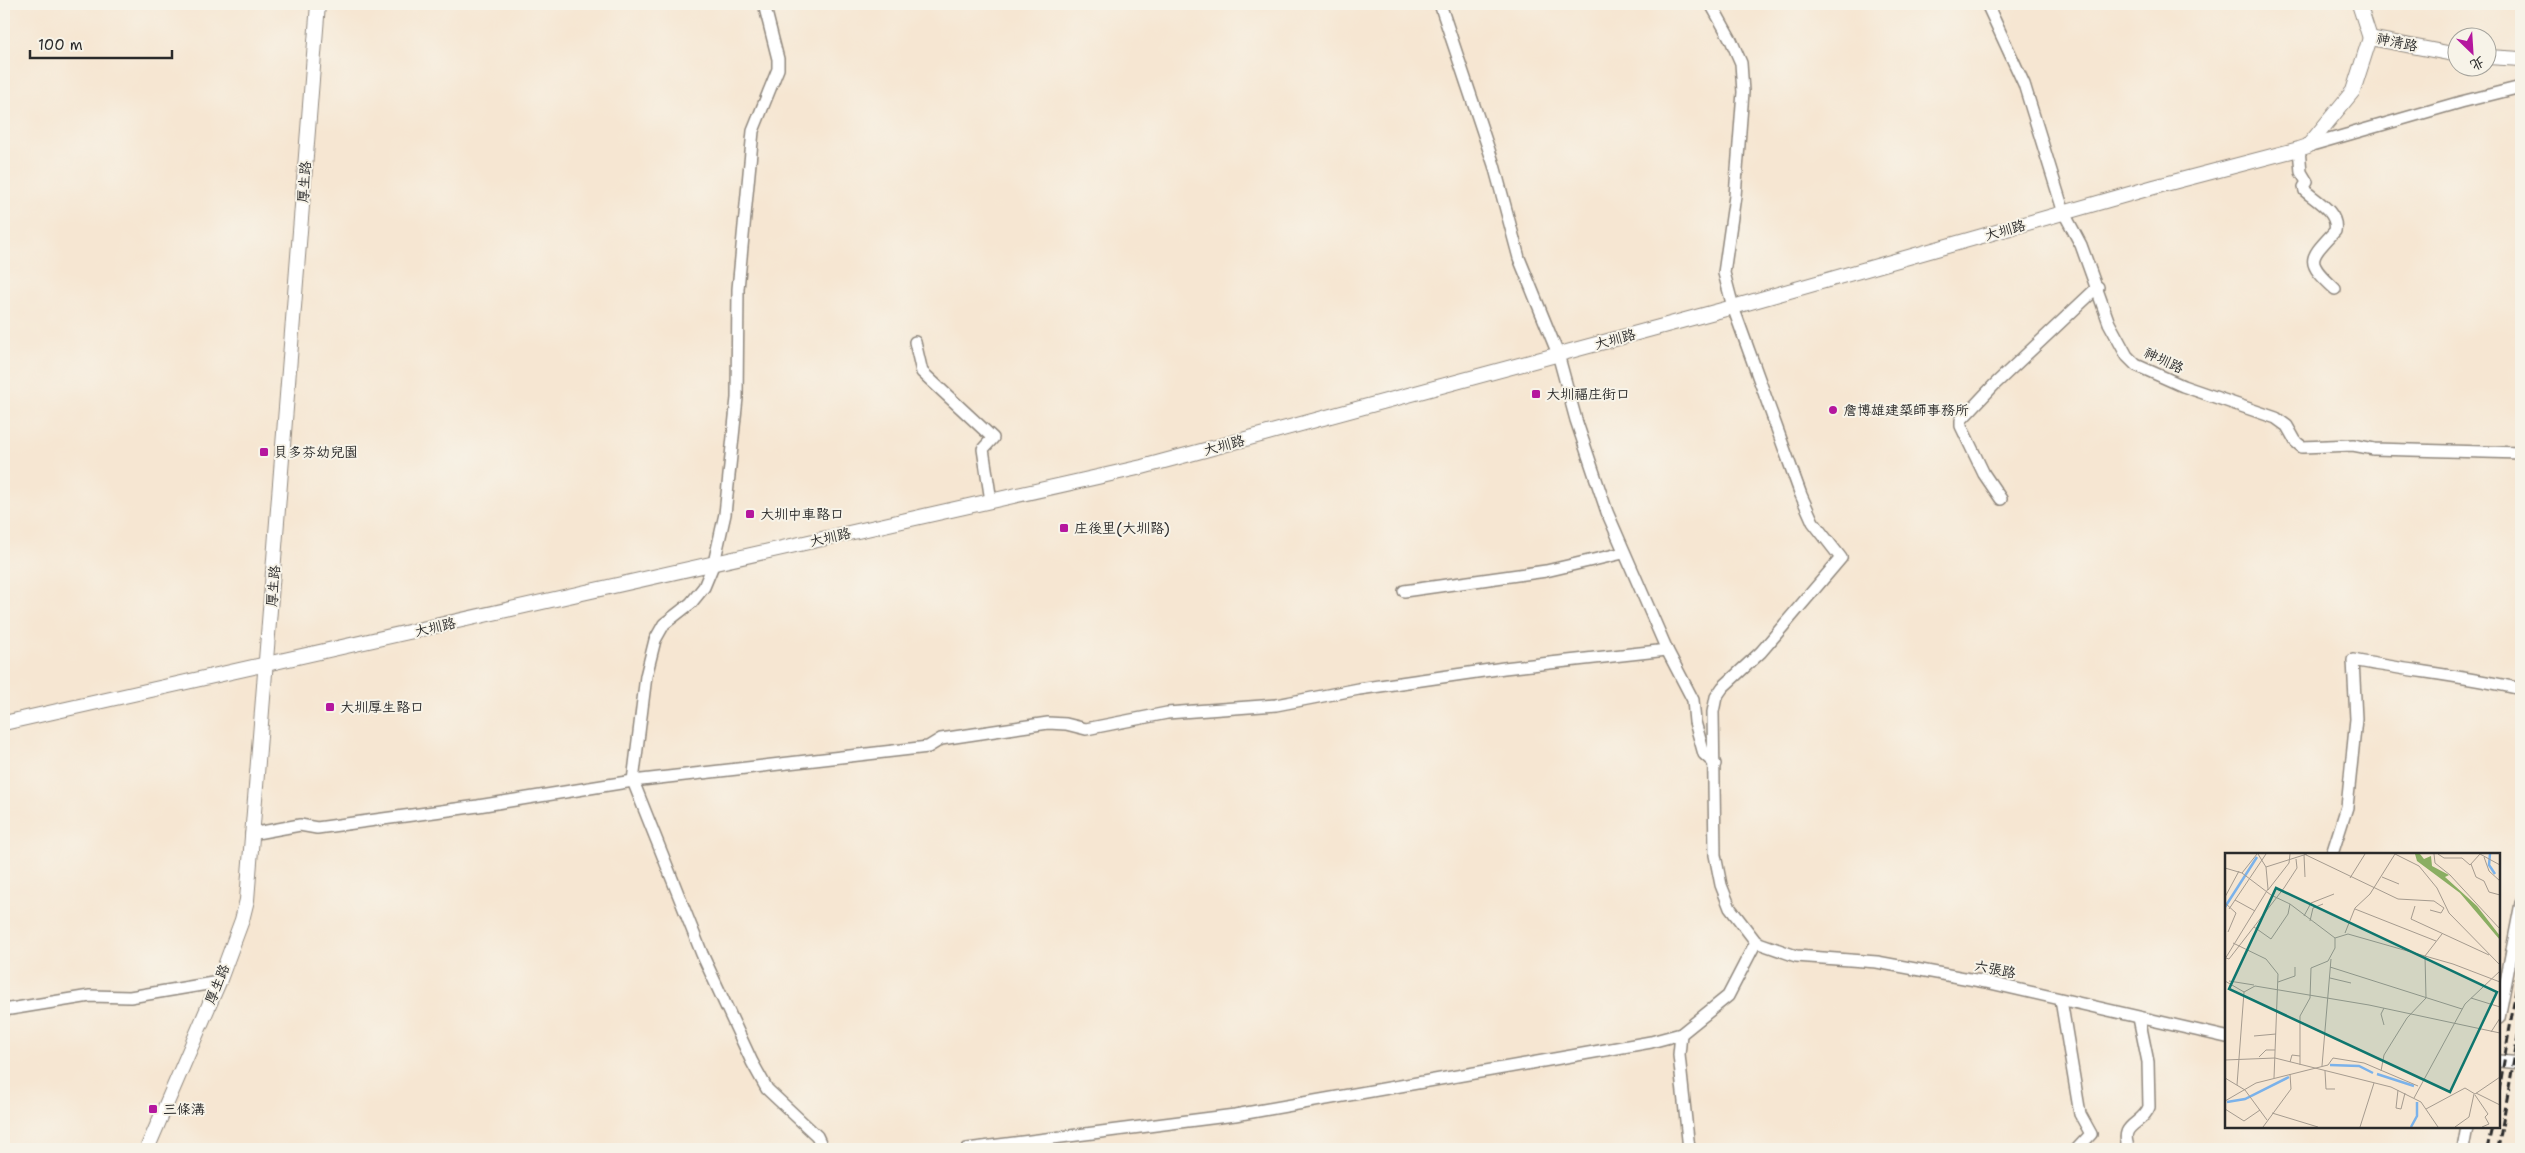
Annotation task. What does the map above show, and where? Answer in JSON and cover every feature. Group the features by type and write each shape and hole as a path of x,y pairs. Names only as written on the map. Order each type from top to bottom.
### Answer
{"street":[{"name":"厚生路","path":"147,1149 218,982 244,914 266,665 318,4"},
{"path":"764,4 778,59 778,69 753,131 738,289 737,398 725,514 714,563 700,594 664,624 655,640 646,676 633,782 702,954 752,1062 767,1089 817,1136 824,1149"},
{"path":"1440,4 1494,165 1519,258 1558,354 1579,429 1622,553 1667,650 1693,700 1704,754 1715,764"},
{"path":"967,1149 1235,1115 1651,1042 1681,1034 1728,996 1756,942 1730,908 1721,885 1716,855 1713,712 1716,697 1723,687 1761,652 1842,558 1812,522 1733,307 1724,273 1736,193 1743,92 1741,63 1731,40 1711,4"},
{"name":"神圳路","path":"1987,4 2024,84 2064,212 2081,245 2114,334 2131,361 2184,386 2276,418 2287,426 2296,442 2302,447 2353,445 2374,449 2521,453"},
{"name":"神清路","path":"2359,4 2370,38 2448,53"},
{"path":"2335,289 2316,271 2313,260 2317,250 2335,231 2336,221 2304,187 2307,182 2301,172 2303,147 2353,91 2370,38"},
{"path":"2498,58 2521,59"},
{"path":"2303,147 2521,87"},
{"name":"大圳路","path":"4,723 1142,467 1733,307 2064,212 2303,147"},
{"path":"2001,499 1984,474 1961,426 1961,420 2000,379 2098,287"},
{"path":"915,342 922,372 993,438 983,448 991,501"},
{"path":"1404,591 1546,571 1622,553"},
{"path":"251,834 300,825 317,828 633,782 928,747 941,739 1048,723 1066,724 1086,729 1167,713 1284,704 1359,690 1504,668 1667,650"},
{"path":"2332,853 2343,823 2348,797 2356,719 2353,660 2414,672 2491,682 2521,689"},
{"path":"2500,1013 2521,903"},
{"name":"六張路","path":"1756,942 1796,956 1877,962 1986,982 2225,1037"},
{"path":"4,1010 90,996 130,997 218,982"},
{"path":"2061,1000 2080,1114 2091,1134 2077,1149"},
{"path":"2130,1149 2126,1139 2127,1130 2149,1107 2148,1062 2139,1018"},
{"path":"1681,1034 1679,1055 1689,1149"},
{"path":"2500,1061 2521,1063"},
{"path":"2463,1149 2468,1128"}],"railway":[{"path":"2500,1085 2521,961"},
{"path":"2498,1149 2521,1020"},
{"path":"2487,1149 2492,1128"}],"place":[{"name":"大圳福庄街口","path":"1536,394"},
{"name":"詹博雄建築師事務所","path":"1833,410"},
{"name":"貝多芬幼兒園","path":"264,452"},
{"name":"大圳中車路口","path":"750,514"},
{"name":"庄後里(大圳路)","path":"1064,528"},
{"name":"大圳厚生路口","path":"330,707"},
{"name":"三條溝","path":"153,1109"}]}
